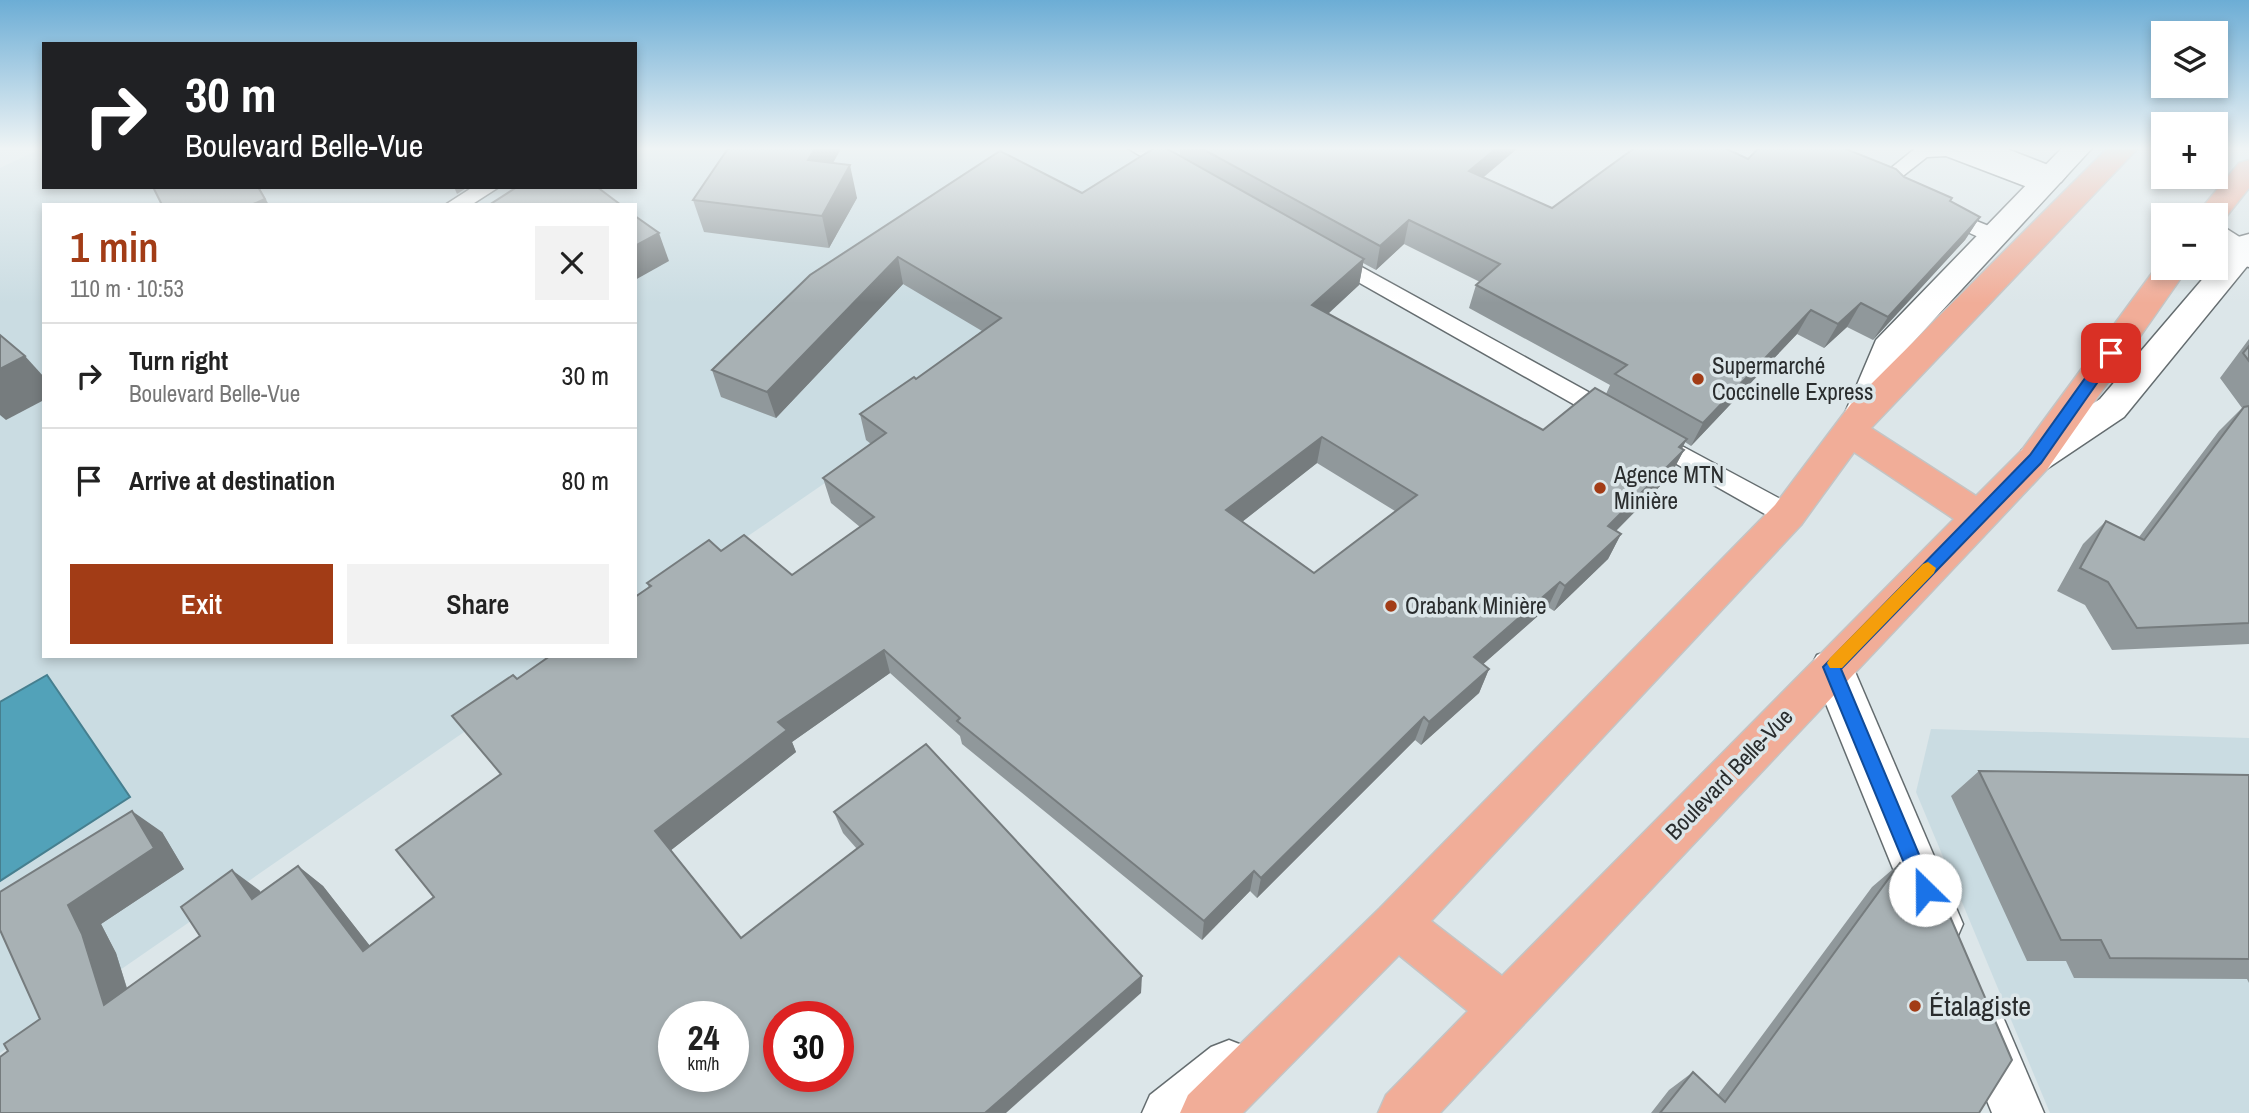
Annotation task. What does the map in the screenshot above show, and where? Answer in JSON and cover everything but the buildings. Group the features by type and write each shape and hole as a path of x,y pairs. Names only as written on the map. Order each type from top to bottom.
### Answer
{"main road":[{"path":"1206,1113 1398,924 1788,515 1856,422 2074,199"},
{"name":"Boulevard Belle-Vue","path":"1413,1106 1832,667 2035,459 2163,280"},
{"path":"1856,422 1979,517"},
{"path":"1398,924 1504,1009"}],"street":[{"path":"1856,422 1888,348 2030,199"},
{"name":"Boulevard Belle-Vue","path":"2035,459 2112,408 2239,247"},
{"path":"1832,667 2018,1113"},
{"path":"1168,1113 1363,959"}],"lane":[{"path":"1909,199 1994,236"},
{"path":"1305,242 1788,515"}],"shaded area":[{"path":"0,199 1237,199 637,613 637,203 42,203 42,658 571,658 0,1053"},
{"path":"1931,729 2249,738 2249,1113 2050,1113 1916,792"}],"water":[{"path":"47,675 130,797 0,881 0,702"}],"slow traffic":[{"path":"1836,663 1928,568"}],"place":[{"name":"Supermarché Coccinelle Express","path":"1698,379"},
{"name":"Agence MTN Minière","path":"1600,488"},
{"name":"Orabank Minière","path":"1391,606"},
{"name":"Étalagiste","path":"1915,1006"}],"route":[{"path":"1925,890 1832,667 2035,459 2111,353"}]}
